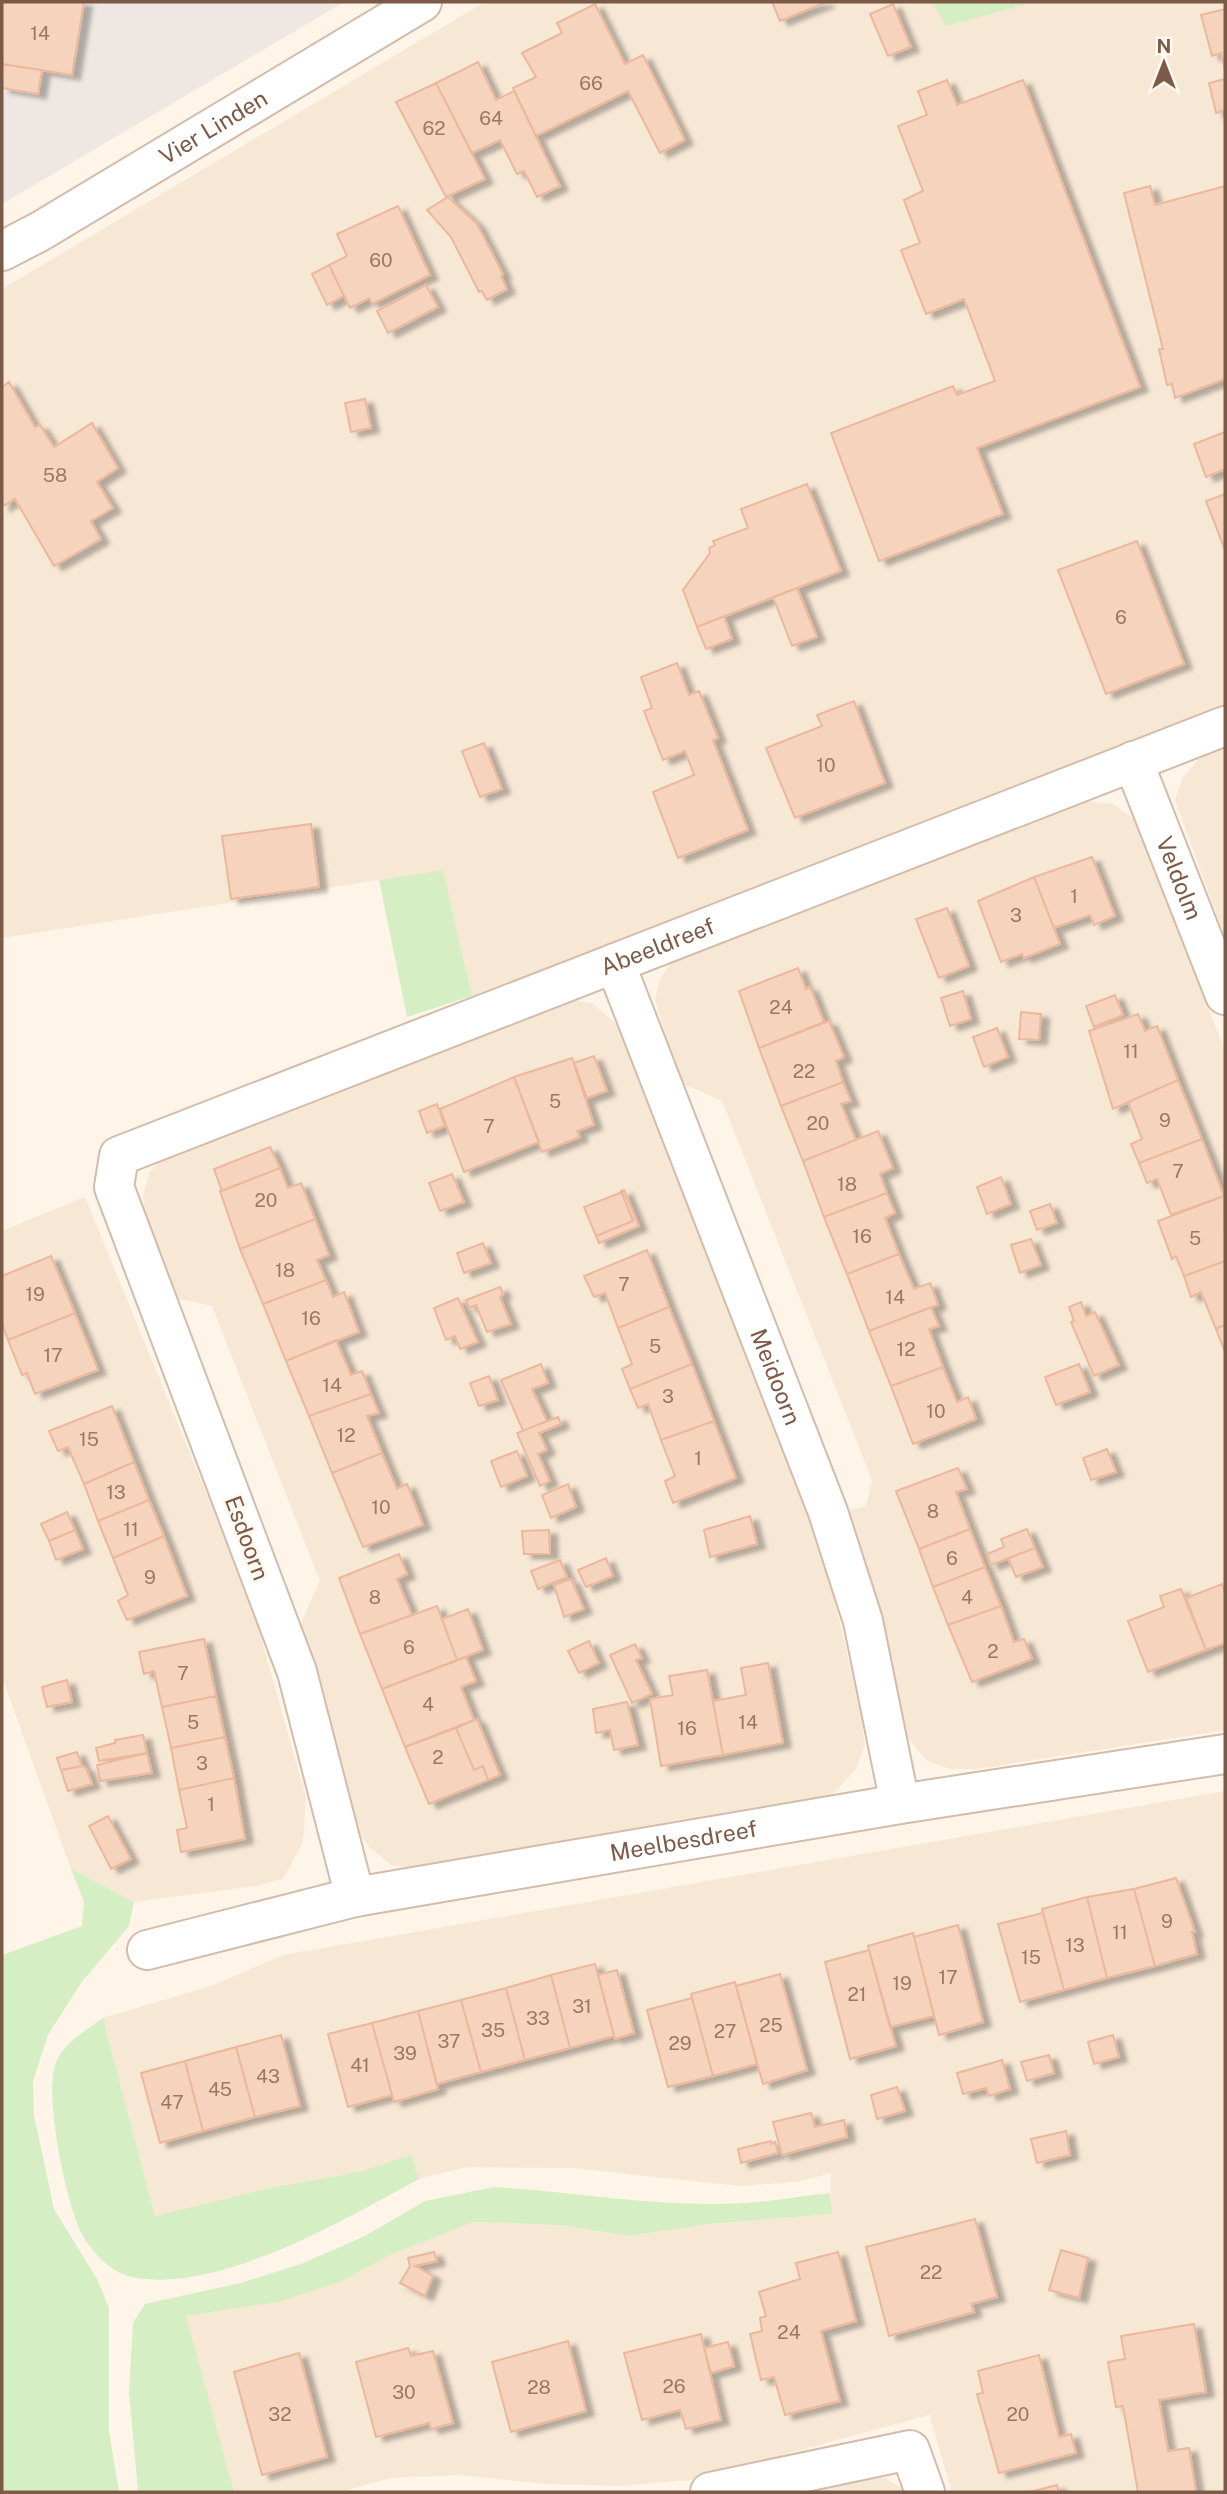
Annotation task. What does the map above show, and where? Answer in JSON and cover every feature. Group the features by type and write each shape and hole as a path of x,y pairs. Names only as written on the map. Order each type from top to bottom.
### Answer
{"street":[{"name":"Vier Linden","path":"2,251 39,232 422,2"},
{"name":"Abeeldreef","path":"114,1187 119,1156 1225,726"},
{"name":"Veldolm","path":"1133,761 1225,995"},
{"name":"Meidoorn","path":"615,962 828,1512 863,1621 900,1804"},
{"name":"Esdoorn","path":"114,1187 297,1672 355,1897"},
{"name":"Meelbesdreef","path":"147,1950 355,1897 900,1804 1225,1754"},
{"path":"710,2492 910,2450 925,2492"}],"shaded area":[{"path":"2,2 344,2 2,204"},
{"path":"485,2 932,2 946,25 1035,2 1225,2 1225,707 472,996 443,870 2,938 2,289"},
{"path":"1225,744 1225,937 1175,800 1182,779 1204,752"},
{"path":"1079,801 1113,804 1135,820 1225,1051 1225,1730 976,1769 951,1769 927,1761 906,1736 847,1511 866,1506 872,1480 722,1101 679,1082 655,999 660,980 673,959"},
{"path":"559,998 592,1003 617,1025 822,1547 860,1709 865,1744 856,1769 836,1791 819,1803 423,1868 393,1866 370,1848 353,1823 301,1622 320,1581 212,1306 170,1297 145,1223 143,1195 149,1173 167,1153"},
{"path":"85,1197 252,1605 306,1798 303,1842 283,1879 255,1886 134,1902 71,1869 2,1677 2,1231"},
{"path":"1225,1791 1225,2492 952,2492 929,2415 691,2480 619,2486 546,2484 462,2475 391,2478 339,2492 234,2492 185,2316 279,2302 340,2282 392,2254 474,2222 558,2225 630,2236 709,2224 831,2214 831,2173 796,2182 739,2186 573,2168 467,2167 419,2179 411,2155 363,2171 265,2189 155,2216 103,2018 211,1986 283,1955"},
{"path":"850,2478 885,2478 908,2492 787,2492"}],"green space":[{"path":"932,2 1035,2 946,26"},
{"path":"443,870 472,996 407,1017 379,880"},
{"path":"71,1869 134,1902 129,1926 81,1983 48,2035 33,2081 34,2115 54,2209 97,2279 109,2308 109,2432 119,2492 2,2492 2,1955 82,1926 84,1902"},
{"path":"103,2018 155,2216 265,2189 363,2171 411,2155 419,2179 318,2232 241,2264 202,2275 166,2280 132,2277 116,2271 90,2247 75,2217 58,2146 52,2095 53,2075 61,2053 77,2036"},
{"path":"494,2187 714,2204 830,2193 832,2214 709,2224 630,2236 558,2225 474,2222 392,2254 340,2282 279,2302 186,2316 234,2492 138,2492 129,2392 133,2323 145,2304 240,2283 301,2264 365,2236 425,2201"}],"building":[{"path":"2,2 84,2 72,75 2,64"},
{"path":"772,2 827,2 780,21"},
{"path":"595,4 625,64 643,55 685,140 660,153 628,91 536,136 513,88 536,77 522,53 562,33 557,23"},
{"path":"893,4 911,47 888,56 870,14"},
{"path":"1225,9 1225,70 1221,53 1212,56 1201,15"},
{"path":"478,62 496,100 514,91 560,186 537,197 524,171 517,174 500,140 472,153 436,83"},
{"path":"2,64 42,70 38,94 2,88"},
{"path":"1225,79 1225,110 1216,113 1209,83"},
{"path":"947,80 957,105 1023,80 1140,387 977,448 1003,514 879,561 831,433 953,386 957,395 995,381 964,299 926,314 901,250 920,243 904,200 923,191 898,126 927,115 918,91"},
{"path":"436,83 485,179 446,197 396,102"},
{"path":"1150,186 1155,205 1225,186 1225,379 1175,398 1172,384 1167,385 1159,349 1163,349 1124,193"},
{"path":"448,197 477,224 503,274 501,276 507,289 487,300 482,291 479,292 451,237 427,210"},
{"path":"398,206 430,275 372,304 369,298 350,308 329,265 347,256 337,234"},
{"path":"329,265 344,296 327,305 312,274"},
{"path":"426,285 438,307 388,333 377,311"},
{"path":"9,382 35,427 40,425 54,447 92,423 118,468 97,482 113,508 91,521 101,539 54,566 15,499 2,507 2,387"},
{"path":"365,399 371,428 351,432 345,403"},
{"path":"1225,432 1225,469 1206,477 1194,444"},
{"path":"807,484 841,571 697,627 683,590 710,553 709,548 715,545 713,541 748,528 741,509"},
{"path":"1225,494 1225,550 1206,501"},
{"path":"1137,541 1184,664 1106,694 1058,570"},
{"path":"797,588 817,637 792,646 773,597"},
{"path":"724,616 732,639 706,649 697,627"},
{"path":"677,663 689,695 699,691 718,738 713,740 748,830 678,858 653,792 694,775 685,751 663,760 644,711 652,708 641,677"},
{"path":"854,701 885,783 795,818 766,748 822,726 817,715"},
{"path":"484,743 502,789 480,797 462,751"},
{"path":"311,824 319,887 231,899 222,836"},
{"path":"1092,857 1115,916 1094,925 1090,915 1054,928 1034,877"},
{"path":"1034,877 1060,944 1024,958 1022,954 1001,962 978,901"},
{"path":"947,908 969,966 939,978 916,919"},
{"path":"798,968 806,989 810,987 824,1022 759,1048 739,991"},
{"path":"963,991 971,1019 950,1026 941,998"},
{"path":"1115,995 1123,1015 1094,1027 1086,1006"},
{"path":"1021,1012 1041,1014 1039,1040 1019,1039"},
{"path":"1138,1014 1145,1031 1157,1026 1178,1080 1113,1109 1089,1031"},
{"path":"829,1021 844,1057 836,1061 843,1082 781,1106 759,1048"},
{"path":"997,1028 1008,1057 984,1067 973,1037"},
{"path":"594,1056 607,1091 587,1098 574,1063"},
{"path":"572,1058 594,1125 577,1131 580,1137 542,1152 514,1077"},
{"path":"514,1077 539,1142 464,1172 440,1109"},
{"path":"1178,1080 1202,1139 1139,1163 1131,1144 1142,1139 1128,1102"},
{"path":"843,1082 851,1101 841,1104 856,1140 803,1161 781,1106"},
{"path":"437,1104 445,1126 427,1133 419,1111"},
{"path":"878,1131 893,1168 880,1174 887,1193 824,1217 803,1161"},
{"path":"1202,1139 1224,1196 1171,1215 1157,1179 1147,1183 1139,1163"},
{"path":"270,1147 280,1168 222,1191 214,1169"},
{"path":"280,1168 288,1188 301,1183 315,1219 240,1249 220,1191"},
{"path":"452,1174 464,1202 440,1211 429,1183"},
{"path":"1001,1177 1011,1204 987,1214 977,1187"},
{"path":"624,1190 639,1226 599,1243 596,1236 633,1221 621,1191"},
{"path":"622,1192 633,1221 596,1236 584,1207"},
{"path":"887,1193 895,1213 885,1218 899,1254 847,1274 824,1217"},
{"path":"1224,1196 1225,1261 1184,1276 1176,1256 1172,1259 1158,1221"},
{"path":"1050,1204 1057,1223 1037,1230 1030,1211"},
{"path":"315,1219 329,1255 317,1260 326,1280 263,1304 240,1249"},
{"path":"1031,1239 1041,1265 1020,1273 1011,1245"},
{"path":"483,1243 491,1263 464,1273 457,1253"},
{"path":"647,1250 669,1307 618,1328 605,1293 594,1297 584,1276"},
{"path":"899,1254 914,1289 930,1283 938,1305 869,1331 847,1274"},
{"path":"51,1256 75,1313 8,1340 2,1323 2,1276"},
{"path":"1225,1261 1225,1325 1216,1329 1201,1292 1191,1297 1184,1276"},
{"path":"326,1280 333,1297 344,1292 359,1332 286,1361 263,1304"},
{"path":"500,1287 503,1294 500,1297 511,1324 487,1332 476,1305 469,1308 466,1300"},
{"path":"458,1298 478,1342 460,1349 455,1336 446,1340 434,1308"},
{"path":"1081,1302 1086,1316 1095,1312 1119,1365 1094,1376 1071,1322 1074,1321 1069,1307"},
{"path":"669,1307 692,1364 630,1389 622,1369 632,1364 618,1328"},
{"path":"931,1307 939,1326 929,1329 943,1367 891,1386 869,1331"},
{"path":"75,1313 98,1370 35,1394 27,1373 22,1375 8,1340"},
{"path":"1225,1325 1225,1352 1216,1329"},
{"path":"336,1340 351,1375 362,1371 371,1394 309,1416 286,1361"},
{"path":"541,1364 548,1383 532,1389 547,1421 523,1431 501,1380"},
{"path":"692,1364 714,1421 661,1440 648,1404 638,1408 630,1389"},
{"path":"1079,1364 1090,1392 1056,1405 1045,1377"},
{"path":"943,1367 957,1402 968,1397 976,1419 913,1444 891,1386"},
{"path":"489,1376 498,1400 479,1406 470,1383"},
{"path":"371,1394 379,1413 367,1416 382,1453 332,1473 309,1416"},
{"path":"112,1406 134,1462 84,1484 68,1447 58,1451 49,1431"},
{"path":"558,1417 561,1424 539,1433 547,1450 538,1454 550,1481 540,1486 517,1433"},
{"path":"714,1421 736,1478 673,1503 665,1481 675,1476 661,1440"},
{"path":"1107,1449 1116,1472 1091,1480 1083,1458"},
{"path":"517,1451 527,1476 501,1487 491,1461"},
{"path":"382,1453 397,1489 407,1484 423,1525 363,1547 332,1473"},
{"path":"134,1462 149,1500 98,1521 84,1484"},
{"path":"958,1468 967,1489 956,1492 970,1529 919,1549 896,1491"},
{"path":"568,1484 576,1507 551,1518 542,1495"},
{"path":"149,1500 164,1536 113,1558 98,1521"},
{"path":"67,1512 75,1530 49,1541 41,1524"},
{"path":"750,1516 757,1544 710,1557 704,1530"},
{"path":"970,1529 985,1567 933,1587 919,1549"},
{"path":"1027,1529 1035,1548 991,1565 987,1554 1004,1547 1001,1539"},
{"path":"75,1530 83,1549 56,1560 49,1541"},
{"path":"549,1530 550,1554 524,1554 522,1531"},
{"path":"164,1536 187,1596 127,1620 118,1601 128,1595 113,1558"},
{"path":"1035,1548 1043,1567 1016,1577 1008,1558"},
{"path":"399,1554 407,1574 397,1579 412,1615 360,1634 339,1578"},
{"path":"606,1558 613,1576 586,1587 578,1570"},
{"path":"560,1560 567,1577 538,1589 531,1571"},
{"path":"985,1567 1001,1606 948,1625 933,1587"},
{"path":"571,1579 584,1609 564,1617 554,1585"},
{"path":"1222,1584 1225,1593 1225,1643 1206,1650 1186,1598"},
{"path":"1181,1589 1206,1650 1148,1672 1128,1621 1164,1607 1160,1596"},
{"path":"437,1606 457,1660 382,1689 360,1634"},
{"path":"1001,1606 1014,1642 1024,1639 1032,1659 972,1682 948,1625"},
{"path":"468,1609 483,1650 457,1660 442,1619"},
{"path":"204,1639 216,1696 162,1707 154,1671 144,1674 139,1652"},
{"path":"589,1641 599,1663 579,1673 568,1651"},
{"path":"635,1644 642,1658 636,1660 652,1694 632,1703 610,1655"},
{"path":"466,1657 476,1681 461,1687 474,1720 405,1747 382,1689"},
{"path":"768,1663 783,1743 723,1755 713,1701 746,1695 741,1668"},
{"path":"707,1670 723,1755 661,1766 650,1699 673,1695 669,1676"},
{"path":"67,1680 72,1702 47,1707 42,1687"},
{"path":"216,1696 225,1737 171,1748 162,1707"},
{"path":"627,1702 638,1745 614,1750 610,1730 596,1733 593,1709"},
{"path":"477,1719 500,1775 488,1780 483,1766 474,1770 456,1728"},
{"path":"456,1728 474,1770 483,1766 488,1780 429,1804 405,1747"},
{"path":"143,1735 147,1753 99,1761 96,1748 115,1743 115,1740"},
{"path":"225,1737 234,1778 179,1790 171,1748"},
{"path":"77,1752 82,1766 61,1770 57,1758"},
{"path":"147,1753 152,1773 100,1781 97,1765"},
{"path":"82,1766 86,1768 92,1784 68,1791 61,1770"},
{"path":"234,1778 245,1839 181,1852 177,1830 187,1828 179,1790"},
{"path":"108,1816 131,1859 111,1869 89,1826"},
{"path":"1176,1878 1195,1932 1192,1932 1197,1954 1155,1966 1134,1889"},
{"path":"1134,1889 1155,1966 1107,1978 1087,1897"},
{"path":"1087,1897 1107,1978 1064,1990 1042,1909"},
{"path":"1043,1913 1064,1990 1020,2002 998,1924"},
{"path":"958,1925 983,2022 939,2035 914,1937"},
{"path":"913,1933 934,2016 890,2027 868,1946"},
{"path":"869,1950 896,2046 850,2059 825,1962"},
{"path":"595,1964 614,2036 570,2048 551,1975"},
{"path":"617,1970 634,2033 615,2039 598,1975"},
{"path":"780,1974 807,2070 763,2084 736,1986"},
{"path":"551,1975 570,2048 525,2060 506,1988"},
{"path":"735,1982 757,2064 713,2076 691,1994"},
{"path":"506,1988 525,2060 481,2072 461,2000"},
{"path":"692,1998 713,2076 668,2087 647,2010"},
{"path":"461,2000 481,2072 437,2084 418,2011"},
{"path":"418,2011 438,2089 394,2102 372,2023"},
{"path":"372,2023 392,2095 348,2107 328,2034"},
{"path":"281,2035 300,2106 255,2117 236,2047"},
{"path":"1113,2035 1119,2057 1094,2064 1088,2042"},
{"path":"236,2047 255,2117 203,2131 185,2061"},
{"path":"1049,2055 1054,2073 1027,2081 1021,2062"},
{"path":"1002,2060 1010,2089 989,2096 986,2088 963,2094 957,2073"},
{"path":"185,2061 203,2131 160,2143 141,2073"},
{"path":"897,2087 905,2111 877,2119 871,2095"},
{"path":"811,2113 815,2127 844,2120 847,2137 782,2155 773,2122"},
{"path":"1066,2131 1070,2155 1037,2163 1031,2139"},
{"path":"771,2141 771,2144 775,2142 778,2153 741,2163 738,2149"},
{"path":"975,2219 997,2297 971,2304 974,2312 889,2336 866,2247"},
{"path":"1061,2250 1088,2258 1079,2298 1049,2290"},
{"path":"434,2252 437,2261 415,2266 433,2276 425,2296 400,2283 410,2266 408,2258"},
{"path":"838,2252 856,2321 821,2331 840,2401 785,2415 774,2377 761,2380 750,2334 762,2331 760,2318 766,2316 759,2292 800,2279 796,2263"},
{"path":"1194,2324 1206,2392 1159,2400 1168,2451 1189,2448 1196,2492 1138,2492 1123,2406 1116,2407 1108,2362 1125,2359 1121,2336"},
{"path":"701,2334 721,2420 686,2429 680,2410 642,2420 624,2353"},
{"path":"568,2341 586,2411 511,2432 492,2362"},
{"path":"728,2342 734,2366 711,2373 704,2348"},
{"path":"408,2348 411,2356 433,2351 453,2423 431,2429 429,2423 376,2437 356,2362"},
{"path":"299,2353 327,2457 262,2475 234,2372"},
{"path":"1039,2355 1059,2437 1071,2434 1076,2453 999,2473 977,2394 983,2393 978,2371"},
{"path":"1057,2485 1059,2492 1030,2492"}]}
